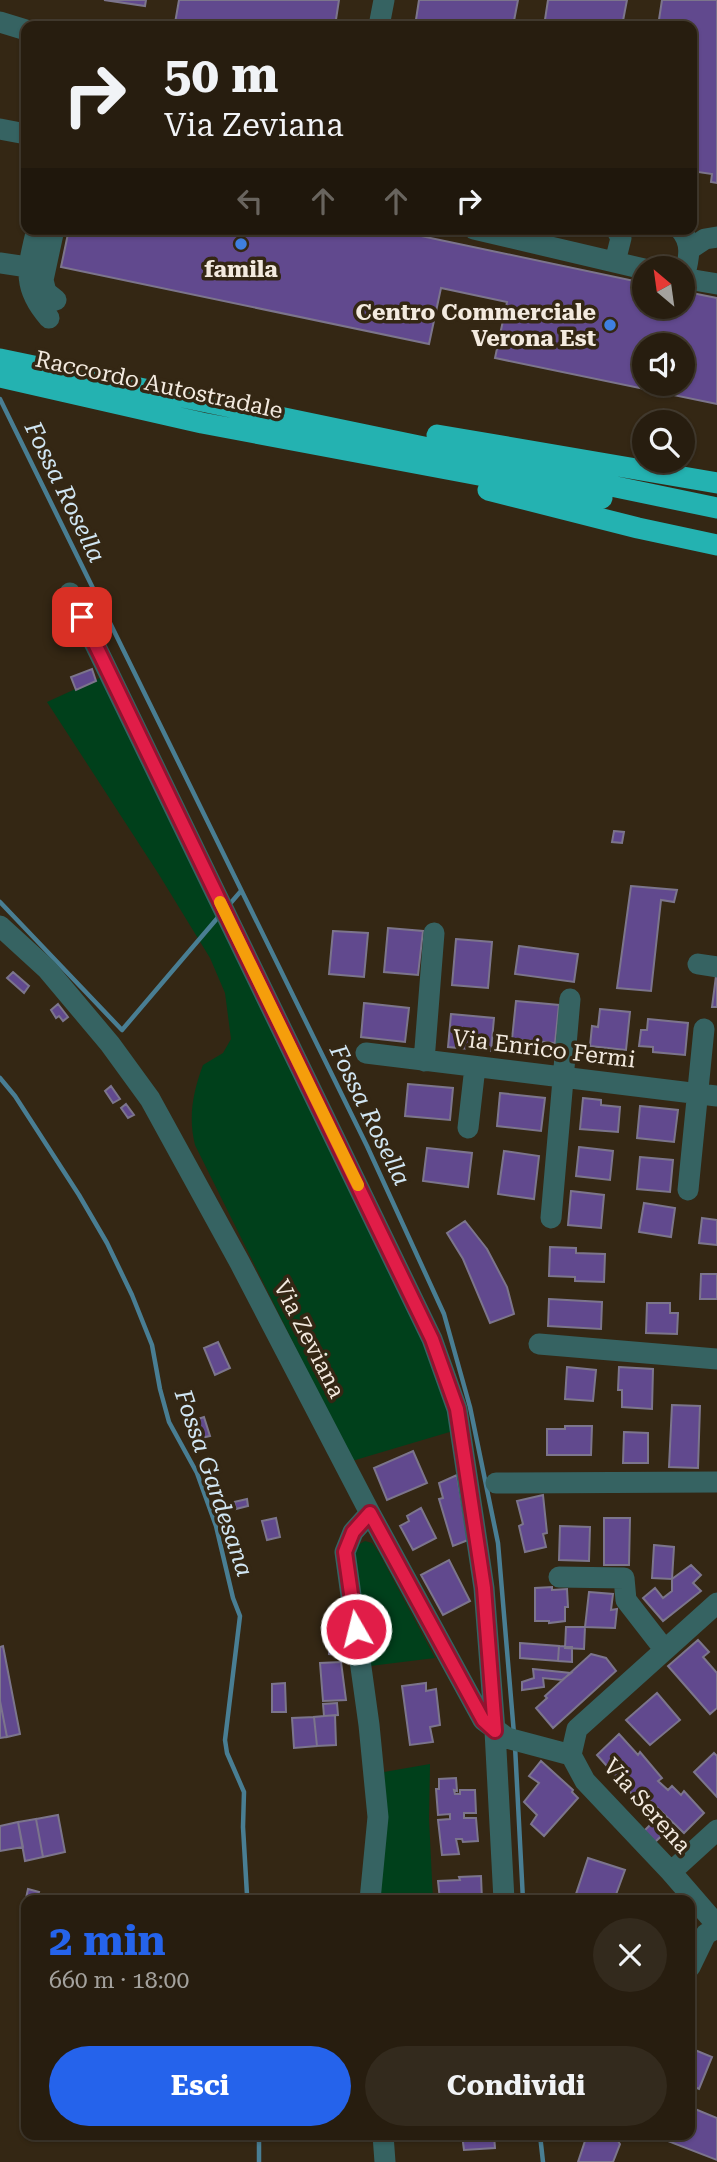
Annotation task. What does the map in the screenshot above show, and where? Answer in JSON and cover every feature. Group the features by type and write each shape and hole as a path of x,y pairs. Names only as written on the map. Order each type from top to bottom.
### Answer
{"highway":[{"name":"Raccordo Autostradale","path":"0,359 306,432"},
{"name":"Raccordo Autostradale","path":"0,377 202,423 306,432"},
{"path":"306,432 351,421 717,483"},
{"path":"306,432 717,508"},
{"path":"306,432 717,519"},
{"path":"306,432 475,485 717,535"},
{"path":"306,432 638,528 717,545"}],"street":[{"path":"380,21 384,0"},
{"path":"0,22 21,28"},
{"path":"0,130 21,133"},
{"path":"697,225 717,230"},
{"path":"36,273 37,235"},
{"path":"52,235 29,284 36,303 53,309"},
{"path":"500,235 632,266"},
{"path":"615,262 621,238 619,235"},
{"path":"685,235 690,249 688,256"},
{"path":"690,249 705,239 717,237"},
{"path":"0,263 36,273"},
{"path":"695,280 717,284"},
{"path":"70,593 432,1339 457,1409 484,1588 501,1734 504,1895"},
{"name":"Via Zeviana","path":"0,926 47,969 110,1044 150,1099 483,1720 501,1734"},
{"path":"424,1060 433,933"},
{"path":"551,1218 570,999"},
{"path":"688,1190 707,1095 704,1029"},
{"name":"Via Enrico Fermi","path":"366,1054 707,1095"},
{"path":"468,1128 475,1067"},
{"path":"539,1344 717,1359"},
{"path":"496,1483 717,1482"},
{"path":"370,1513 353,1532 345,1552 369,1725 378,1817 370,1895"},
{"path":"559,1577 624,1578 626,1600 664,1649"},
{"name":"Via Serena","path":"690,1895 585,1781 571,1755 577,1729 717,1603"},
{"path":"501,1734 571,1755"},
{"path":"671,1872 717,1830"},
{"name":"Via Serena","path":"695,1901 717,1927"},
{"path":"695,1957 706,1934 717,1927"},
{"path":"383,2140 385,2162"}],"green space":[{"path":"106,675 429,1348 453,1431 352,1461 195,1145 192,1115 199,1075 203,1065 223,1053 231,1039 225,993 210,958 47,702"},
{"path":"365,1541 372,1543 379,1553 435,1658 370,1666 354,1555 358,1545"},
{"path":"430,1764 429,1819 433,1895 380,1895 387,1811 384,1772"}],"building":[{"path":"104,0 146,0 145,6"},
{"path":"179,0 339,0 336,21 175,21"},
{"path":"419,0 518,0 514,21 416,21"},
{"path":"548,0 627,0 623,21 545,21"},
{"path":"662,0 717,0 717,183 711,182 712,174 697,172 697,21 659,21"},
{"name":"Centro Commerciale Verona Est","path":"68,235 416,235 632,280 632,319 695,319 695,294 717,298 717,404 678,396 695,396 695,333 632,333 632,386 495,358 507,302 441,288 429,344 61,267"},
{"path":"92,669 96,681 76,690 71,677"},
{"path":"614,831 624,832 622,843 612,842"},
{"path":"631,886 677,890 674,902 661,900 651,991 617,988"},
{"path":"388,928 423,931 418,975 384,972"},
{"path":"333,931 368,933 364,977 329,974"},
{"path":"456,939 492,942 488,988 452,985"},
{"path":"519,946 578,954 574,982 515,974"},
{"path":"13,972 29,986 24,993 7,978"},
{"path":"716,976 717,1007 712,1007"},
{"path":"516,1001 559,1005 555,1043 512,1039"},
{"path":"364,1003 409,1008 405,1042 361,1037"},
{"path":"58,1004 68,1017 63,1021 59,1016 56,1018 51,1010"},
{"path":"600,1009 630,1012 626,1050 590,1046 592,1026 598,1027"},
{"path":"451,1014 494,1018 491,1051 448,1047"},
{"path":"648,1019 688,1023 685,1055 653,1052 653,1047 639,1046 641,1030 647,1030"},
{"path":"408,1084 453,1088 450,1120 405,1116"},
{"path":"111,1086 120,1099 113,1103 105,1091"},
{"path":"500,1093 545,1098 541,1131 497,1126"},
{"path":"583,1098 601,1100 601,1105 620,1107 618,1132 580,1129"},
{"path":"126,1104 134,1115 128,1118 121,1108"},
{"path":"640,1106 678,1110 674,1142 637,1138"},
{"path":"579,1147 613,1151 610,1180 576,1176"},
{"path":"427,1148 472,1153 468,1187 423,1181"},
{"path":"504,1151 539,1156 534,1199 498,1194"},
{"path":"640,1157 673,1160 670,1192 637,1189"},
{"path":"571,1191 604,1195 601,1228 568,1225"},
{"path":"644,1203 675,1208 671,1237 639,1232"},
{"path":"702,1218 717,1220 717,1245 699,1243"},
{"path":"465,1221 487,1249 507,1287 514,1314 490,1323 463,1259 447,1233"},
{"path":"550,1247 576,1248 576,1253 605,1254 604,1282 575,1281 575,1277 549,1276"},
{"path":"701,1274 717,1274 717,1299 700,1299"},
{"path":"549,1299 602,1302 601,1329 548,1326"},
{"path":"647,1303 670,1303 670,1313 678,1313 677,1334 646,1333"},
{"path":"218,1342 230,1368 215,1375 204,1348"},
{"path":"567,1367 596,1370 593,1401 565,1399"},
{"path":"619,1367 653,1369 652,1409 622,1407 622,1390 618,1390"},
{"path":"672,1405 700,1406 698,1468 669,1467"},
{"path":"204,1417 210,1436 201,1438 195,1420"},
{"path":"565,1426 592,1426 591,1455 547,1455 547,1429 565,1429"},
{"path":"624,1432 648,1433 648,1463 623,1463"},
{"path":"413,1451 427,1483 387,1500 374,1468"},
{"path":"457,1475 468,1540 453,1546 439,1499 443,1498 439,1483"},
{"path":"543,1495 547,1533 543,1534 546,1547 525,1552 519,1526 523,1524 517,1501"},
{"path":"247,1499 248,1506 236,1509 234,1502"},
{"path":"421,1508 436,1538 413,1550 400,1526 409,1521 407,1516"},
{"path":"276,1518 280,1537 267,1540 262,1521"},
{"path":"604,1518 630,1518 629,1565 604,1565"},
{"path":"560,1526 590,1527 589,1561 559,1560"},
{"path":"654,1545 674,1547 672,1579 652,1578"},
{"path":"449,1560 470,1601 443,1615 421,1575"},
{"path":"691,1565 701,1575 693,1583 701,1591 663,1621 643,1598 655,1588 663,1598 672,1591 672,1579"},
{"path":"552,1587 552,1590 567,1589 568,1607 565,1607 565,1621 535,1621 535,1588"},
{"path":"589,1592 613,1594 611,1610 617,1609 615,1628 585,1627"},
{"path":"566,1627 585,1627 584,1649 565,1648"},
{"path":"698,1640 709,1652 703,1657 717,1673 717,1708 710,1714 668,1666"},
{"path":"349,1643 348,1656 329,1654 329,1644 338,1646"},
{"path":"520,1643 559,1646 558,1661 520,1658"},
{"path":"3,1646 20,1734 7,1737 0,1701 0,1647"},
{"path":"559,1646 572,1647 572,1662 558,1661"},
{"path":"591,1654 606,1658 616,1671 553,1728 536,1708 547,1698 545,1696"},
{"path":"341,1662 346,1700 323,1701 320,1663"},
{"path":"533,1669 571,1673 562,1680 543,1678 544,1687 522,1690 522,1682 534,1678"},
{"path":"285,1683 286,1712 272,1712 272,1684"},
{"path":"426,1683 426,1691 436,1689 440,1725 430,1727 433,1742 410,1745 402,1686"},
{"path":"657,1693 680,1720 650,1745 626,1720"},
{"path":"0,1701 7,1737 0,1738"},
{"path":"337,1703 338,1715 324,1716 323,1704"},
{"path":"335,1715 336,1745 317,1746 314,1717"},
{"path":"314,1717 317,1746 294,1748 292,1718"},
{"path":"619,1734 638,1755 640,1752 662,1778 658,1781 668,1790 672,1786 681,1795 684,1791 704,1813 684,1833 644,1795 637,1800 597,1755"},
{"path":"714,1753 717,1756 717,1797 694,1772"},
{"path":"541,1761 573,1790 578,1798 544,1836 531,1824 537,1815 524,1802 539,1783 529,1776"},
{"path":"456,1778 455,1794 460,1794 460,1790 475,1790 476,1813 464,1813 464,1818 476,1818 478,1841 463,1842 462,1839 456,1839 459,1854 442,1855 438,1820 450,1819 450,1814 438,1815 436,1789 439,1789 439,1779"},
{"path":"58,1815 65,1852 43,1857 36,1819"},
{"path":"657,1818 668,1830 655,1842 644,1831"},
{"path":"36,1819 43,1857 25,1861 18,1822"},
{"path":"18,1822 23,1847 0,1851 0,1826"},
{"path":"588,1858 625,1870 616,1895 576,1895"},
{"path":"481,1876 482,1895 439,1895 438,1881 460,1880 459,1877"},
{"path":"28,1889 39,1892 38,1895 27,1895"},
{"path":"695,2050 712,2057 699,2089 695,2087"},
{"path":"695,2109 717,2118 717,2160 665,2140 695,2140"},
{"path":"463,2140 494,2140 495,2148 464,2150"},
{"path":"585,2140 617,2140 620,2144 613,2162 578,2162"}],"waterway":[{"name":"Fossa Rosella","path":"0,399 367,1146 444,1314 470,1407 498,1543 514,1734"},
{"path":"228,906 241,891"},
{"path":"0,902 122,1030 220,915"},
{"name":"Fossa Gardesana","path":"0,1078 15,1096 107,1243 152,1345 169,1422 197,1473 216,1526 233,1598 240,1616 225,1740 227,1753 244,1792 247,1895"},
{"name":"Fossa Rosella","path":"515,1746 523,1895"},
{"name":"Fossa Gardesana","path":"259,2140 259,2162"},
{"name":"Fossa Rosella","path":"541,2140 543,2162"}],"slow traffic":[{"path":"220,902 358,1185"}],"place":[{"name":"famila","path":"241,244"},
{"name":"Centro Commerciale Verona Est","path":"610,325"}],"route":[{"path":"82,617 432,1339 457,1409 484,1588 495,1731 483,1720 370,1513 353,1532 345,1552 356,1629"}]}
